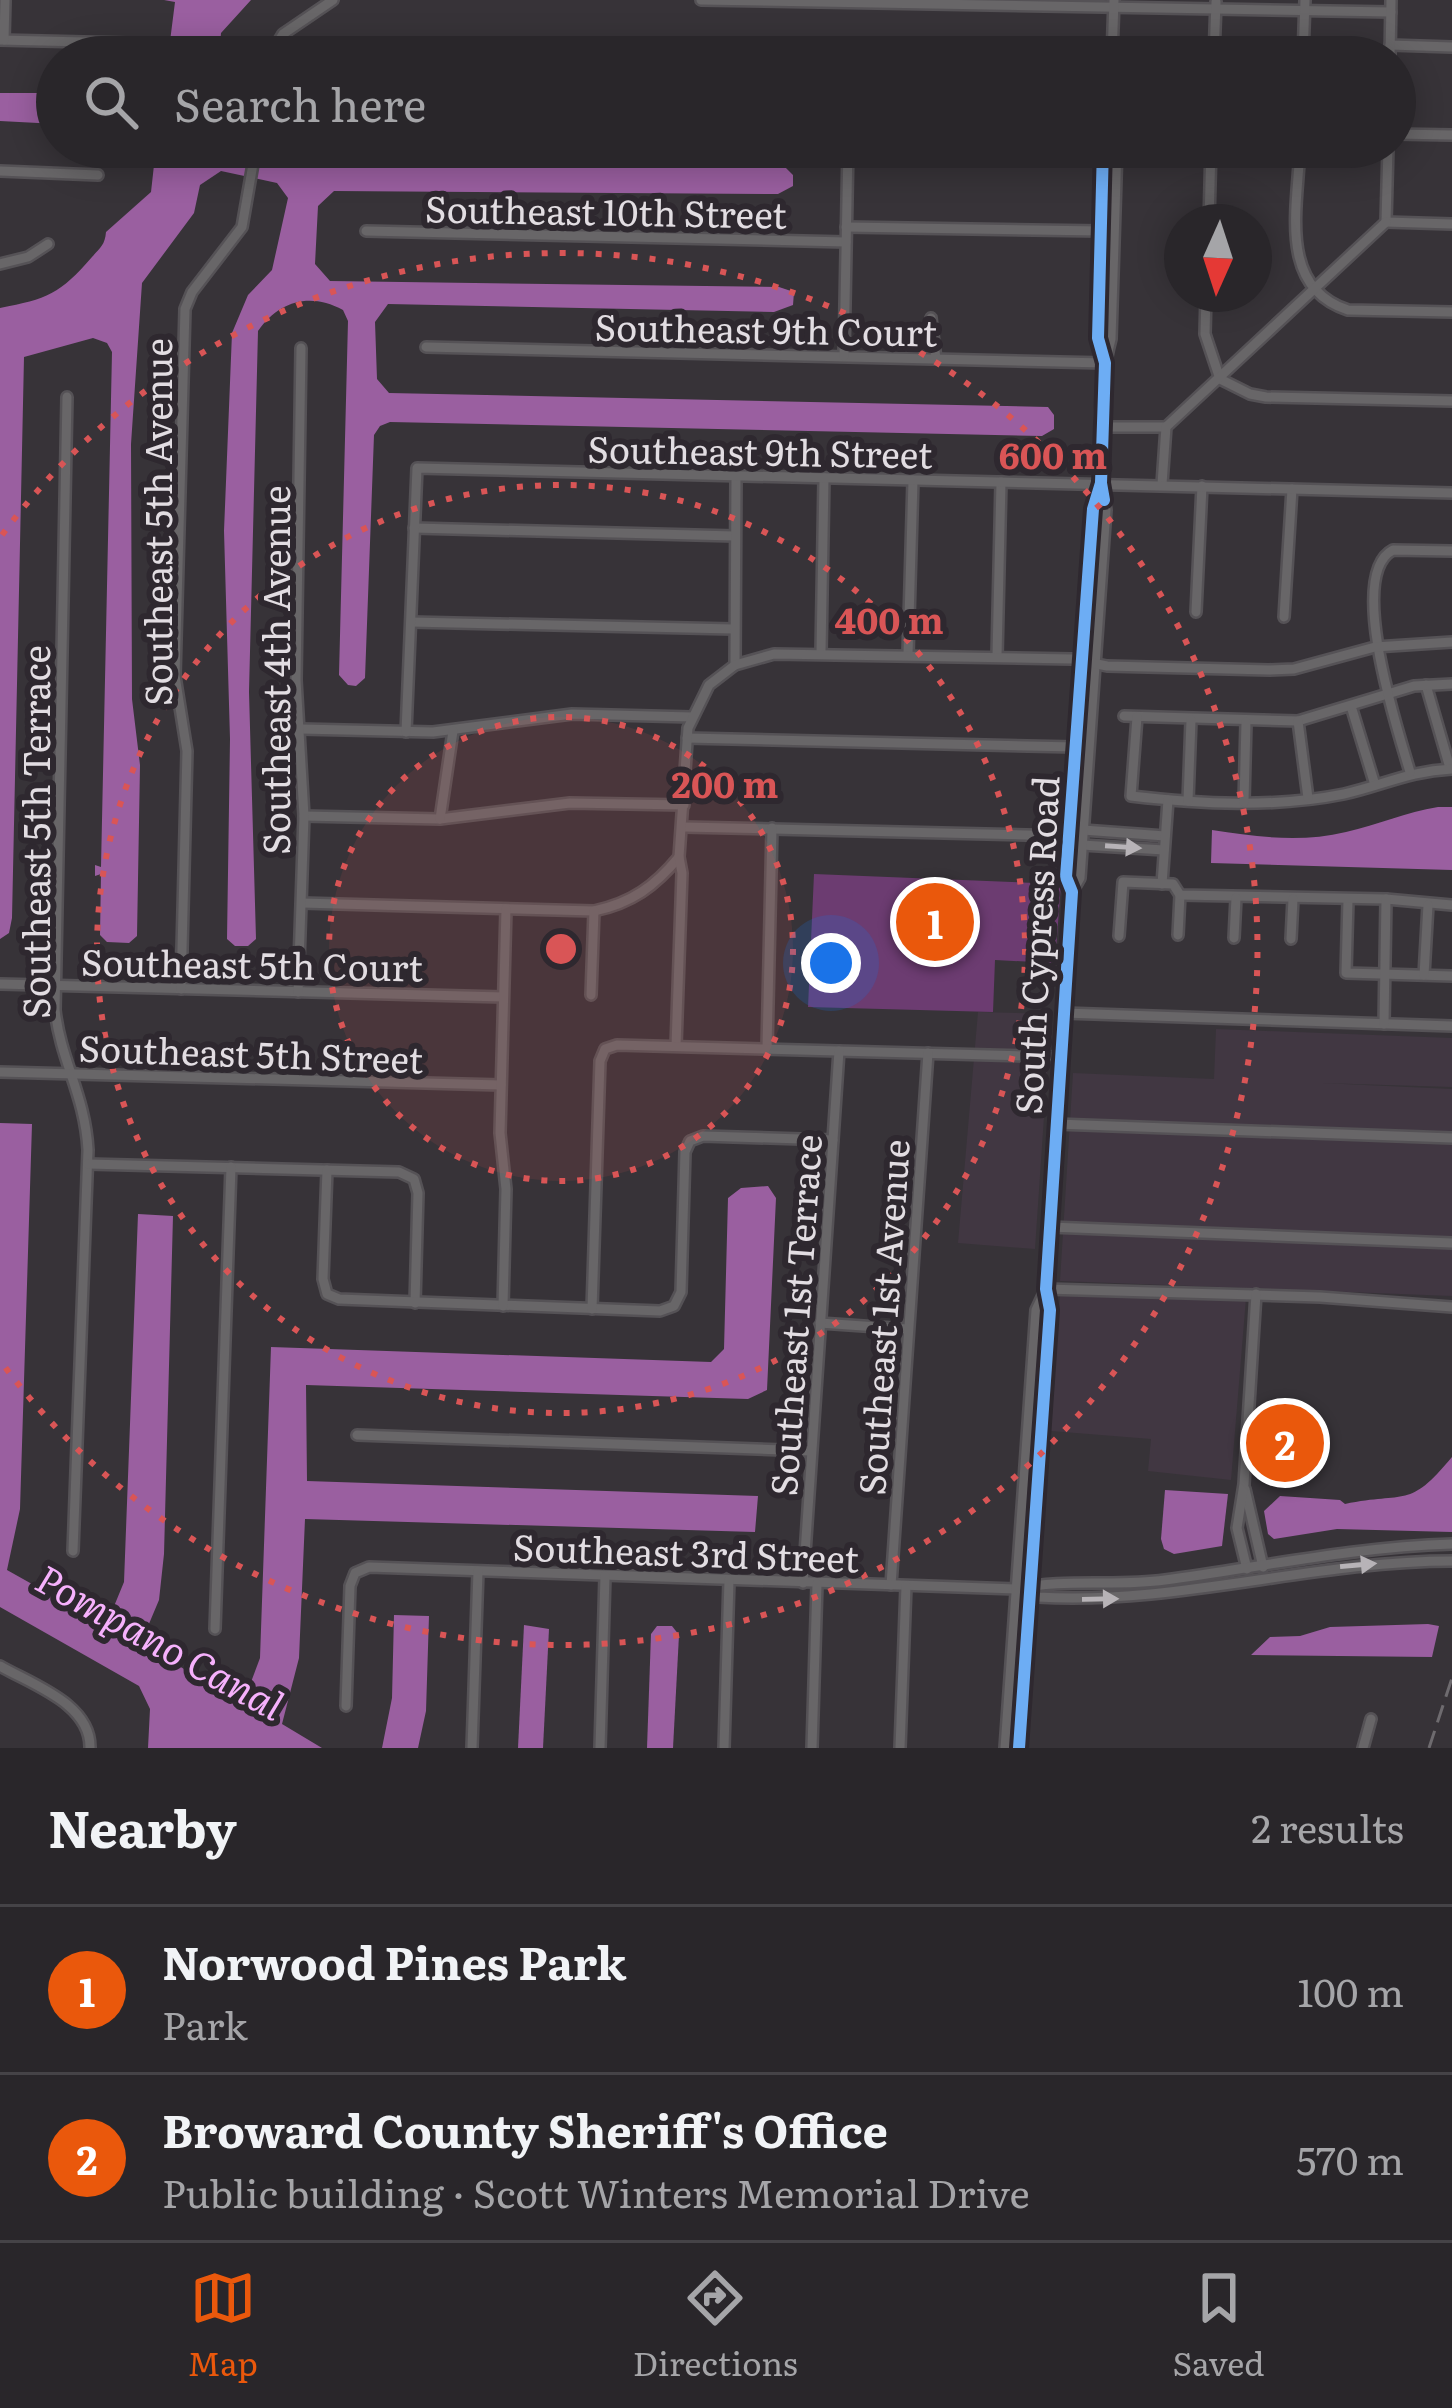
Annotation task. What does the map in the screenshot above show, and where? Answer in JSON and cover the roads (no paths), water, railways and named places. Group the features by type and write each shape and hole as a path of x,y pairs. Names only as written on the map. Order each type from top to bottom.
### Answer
{"street":[{"path":"5,0 2,40 36,41"},
{"path":"282,36 333,0"},
{"path":"700,0 1391,6 1390,36"},
{"path":"1113,36 1114,3"},
{"path":"1215,36 1216,3"},
{"path":"1304,36 1305,4"},
{"path":"1416,49 1452,47"},
{"path":"1416,134 1452,135"},
{"name":"Southeast 5th Avenue","path":"181,988 187,751 176,676 185,309 192,292 242,227 252,168"},
{"path":"844,356 847,168"},
{"name":"South Cypress Road","path":"1102,168 1098,338 1105,363"},
{"name":"South Cypress Road","path":"1072,892 1080,878 1106,510 1101,482 1105,363 1112,339 1116,168"},
{"path":"1209,204 1210,168"},
{"path":"1299,168 1296,250 1312,289 1348,310 1452,312"},
{"path":"1386,222 1387,168"},
{"path":"0,171 98,175"},
{"path":"1103,428 1166,427 1386,222 1452,224"},
{"path":"846,227 1101,231"},
{"name":"Southeast 10th Street","path":"366,231 846,242"},
{"path":"0,264 28,257 48,244"},
{"path":"1206,312 1205,334 1220,380 1250,394 1452,401"},
{"path":"931,318 936,359"},
{"name":"Southeast 9th Court","path":"426,347 1105,363"},
{"name":"Southeast 4th Avenue","path":"298,992 304,816 296,659 301,348"},
{"name":"Southeast 5th Terrace","path":"67,397 55,985 57,1025 85,1110 88,1163 73,1550"},
{"path":"1162,484 1166,427"},
{"name":"Southeast 9th Street","path":"414,528 417,469 1452,493"},
{"path":"735,665 736,476"},
{"path":"820,653 824,478"},
{"path":"908,654 913,480"},
{"path":"997,656 1001,482"},
{"name":"South Cypress Road","path":"1019,1748 1050,1310 1046,1288 1072,892 1066,877 1093,508 1101,482"},
{"path":"1196,612 1202,486"},
{"path":"1284,617 1292,489"},
{"path":"406,732 414,528 734,536"},
{"path":"1410,772 1375,647 1379,560 1393,550 1452,551"},
{"path":"411,622 733,629"},
{"path":"676,1046 679,856 687,738 692,717 710,685 735,665 774,654 820,653 997,656 1269,670 1294,669 1375,647 1452,642"},
{"path":"1124,716 1298,721 1388,693 1452,684"},
{"path":"1137,717 1131,796 1244,802 1307,798 1375,785 1410,772 1451,769 1426,685"},
{"path":"1351,706 1375,785"},
{"path":"302,729 453,731 572,714 692,717"},
{"path":"1188,800 1191,720"},
{"path":"1298,721 1307,798"},
{"path":"1244,802 1246,722"},
{"path":"440,820 453,731"},
{"path":"687,738 1076,747"},
{"path":"1162,884 1168,800"},
{"path":"304,816 440,820 570,803 684,805"},
{"path":"683,827 1069,836"},
{"path":"767,1048 772,828"},
{"path":"1083,830 1165,836"},
{"path":"1082,844 1164,850"},
{"path":"302,903 595,911 634,899 679,856"},
{"path":"1119,936 1123,882 1173,884 1180,895 1178,935"},
{"path":"1180,895 1386,898 1452,905"},
{"path":"1234,938 1236,898"},
{"path":"1384,1024 1386,898"},
{"path":"1291,939 1293,899"},
{"path":"1348,900 1346,973 1452,976"},
{"path":"1424,975 1428,905"},
{"path":"503,1306 506,1190 500,1155 506,908"},
{"path":"591,995 595,911"},
{"name":"Southeast 5th Court","path":"0,984 503,997"},
{"path":"1064,1013 1452,1026"},
{"path":"592,1309 600,1061 605,1049 676,1046 1061,1057"},
{"name":"Southeast 1st Terrace","path":"802,1583 838,1051"},
{"name":"Southeast 1st Avenue","path":"891,1585 928,1053"},
{"name":"Southeast 5th Street","path":"0,1072 501,1085"},
{"path":"1056,1124 1452,1138"},
{"path":"327,1170 323,1280 327,1294 342,1300 659,1311 674,1306 681,1292 685,1153 690,1141 703,1136 833,1140"},
{"path":"88,1163 399,1172 414,1179 418,1193 415,1303"},
{"path":"215,1629 231,1167"},
{"path":"1050,1227 1452,1243"},
{"path":"1046,1288 1256,1294 1452,1307"},
{"name":"South Cypress Road","path":"1005,1748 1036,1310 1046,1288"},
{"path":"1250,1580 1238,1528 1256,1294"},
{"path":"820,1323 908,1329"},
{"path":"357,1435 811,1451"},
{"path":"1244,1484 1264,1576"},
{"path":"1030,1590 1146,1582 1344,1551 1452,1544"},
{"path":"1030,1590 1124,1598 1357,1564 1452,1561"},
{"name":"Southeast 3rd Street","path":"346,1706 350,1586 356,1573 369,1568 1030,1590"},
{"path":"472,1748 478,1571"},
{"path":"600,1748 605,1576"},
{"path":"724,1748 729,1580"},
{"path":"812,1748 817,1583"},
{"path":"900,1748 906,1586"},
{"path":"0,1666 75,1709 90,1732 90,1748"},
{"path":"1363,1748 1371,1719"}],"railway":[{"path":"1429,1748 1452,1678"}],"place":[{"name":"Norwood Pines Park","path":"935,922"},
{"name":"Broward County Sheriff's Office","path":"1285,1443"}],"water label":[{"name":"Pompano Canal","path":"161,1640"}]}
